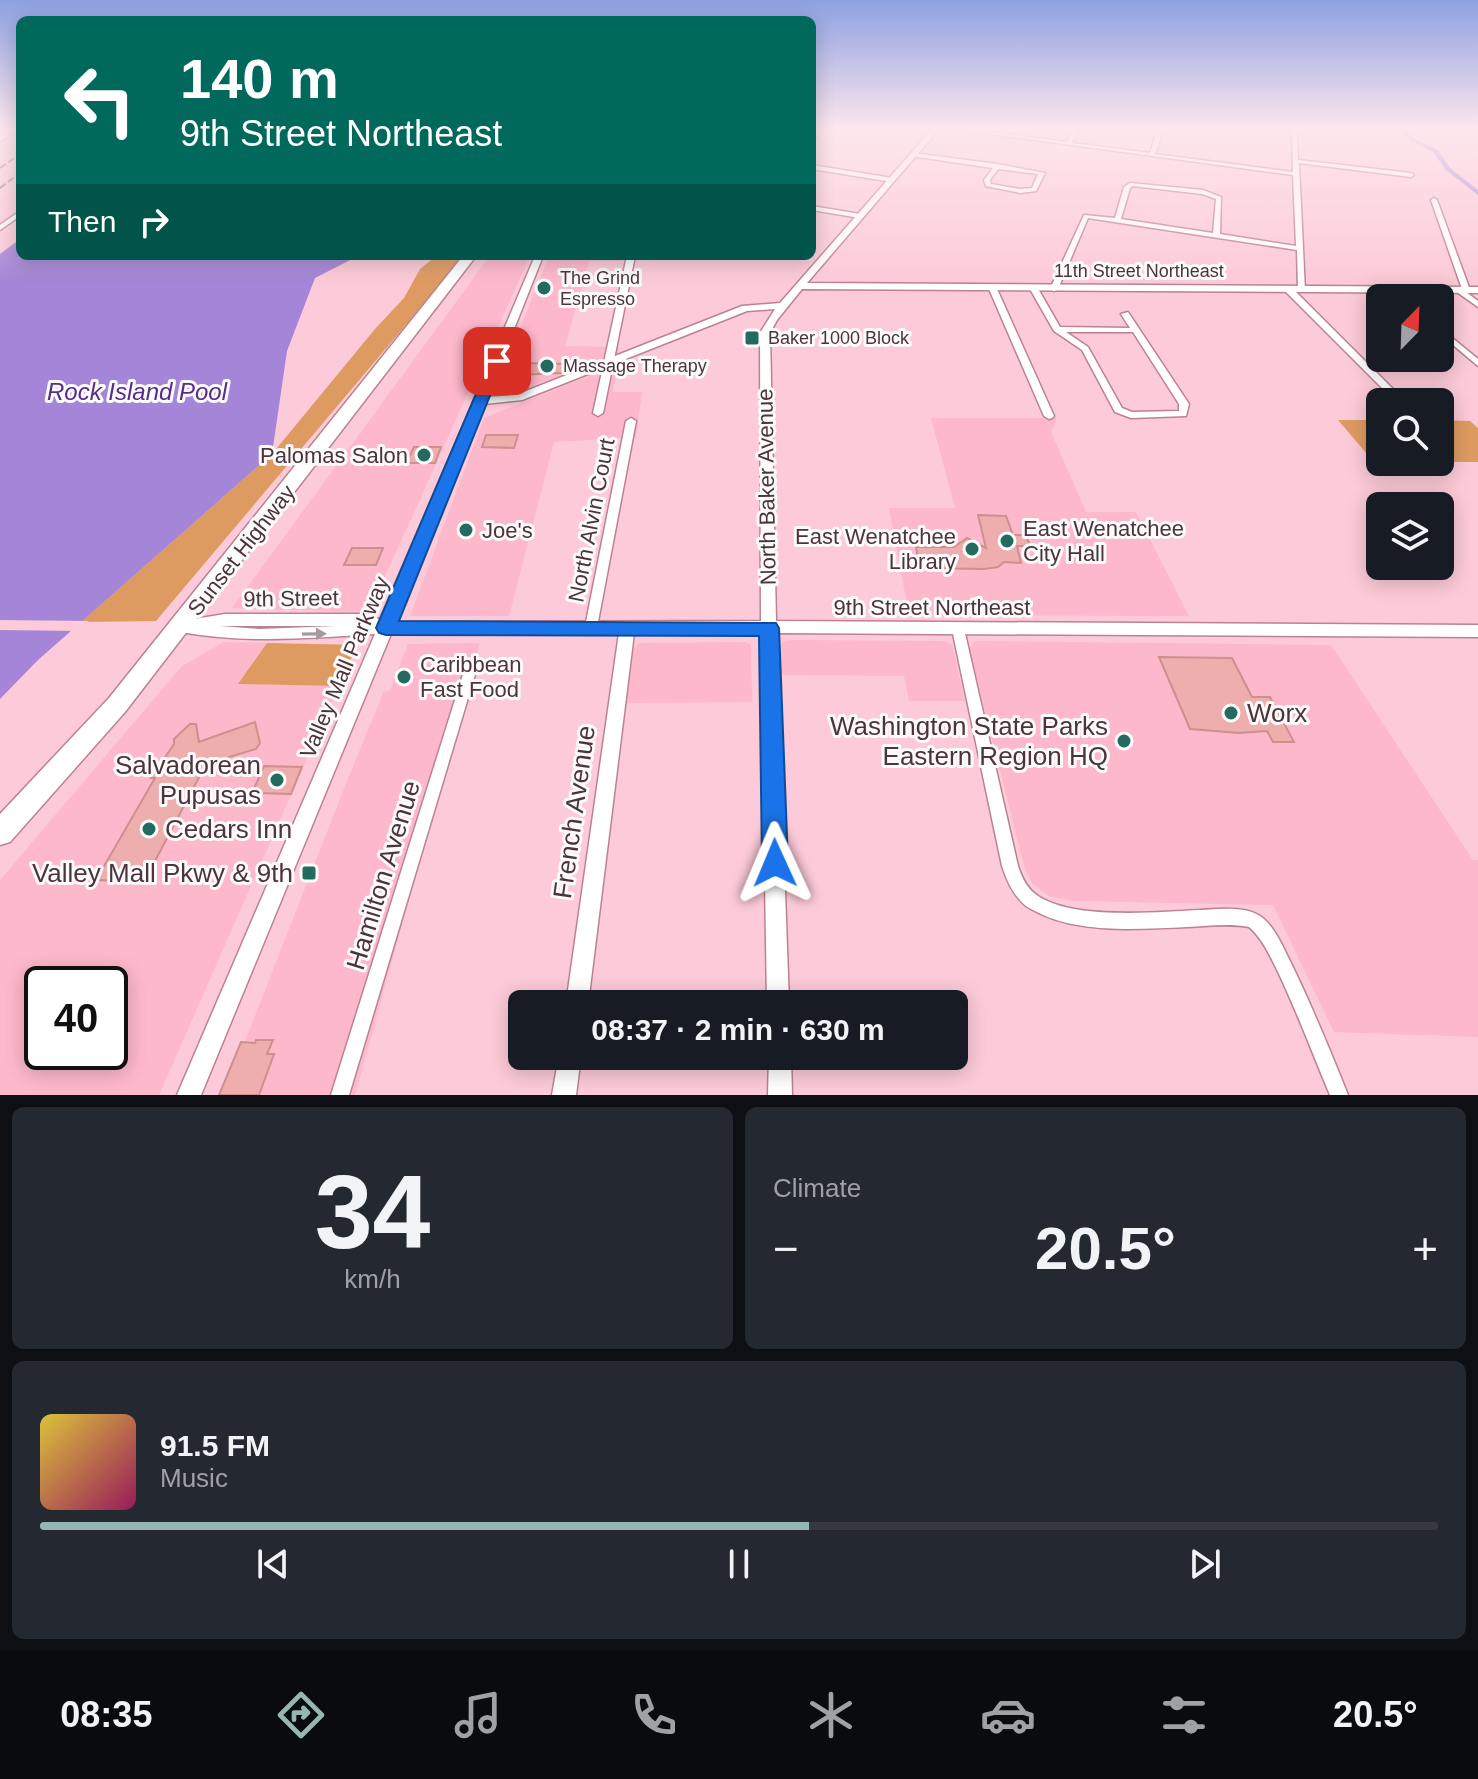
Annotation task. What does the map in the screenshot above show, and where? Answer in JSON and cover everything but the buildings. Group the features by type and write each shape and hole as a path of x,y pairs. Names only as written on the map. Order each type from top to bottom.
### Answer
{"highway":[{"name":"Sunset Highway","path":"0,833 117,705 467,260"}],"main road":[{"name":"North Baker Avenue","path":"778,990 763,351 767,328 783,306 892,180"},
{"name":"Valley Mall Parkway","path":"189,1095 537,260"},
{"name":"11th Street Northeast","path":"800,286 1366,289"},
{"name":"11th Street Northeast","path":"1454,290 1478,290"},
{"path":"481,401 518,398 745,308 783,306"},
{"name":"9th Street","path":"181,626 231,634 321,634 386,628"},
{"name":"French Avenue","path":"579,990 627,627"},
{"name":"9th Street Northeast","path":"386,628 1478,631"},
{"path":"564,1095 568,1070"},
{"path":"780,1070 780,1095"}],"street":[{"path":"886,179 892,180"},
{"path":"988,179 988,185 1020,191 1034,190 1039,179"},
{"path":"1297,179 1302,289"},
{"path":"1117,221 1127,187 1132,184 1203,192 1219,198 1216,236"},
{"path":"1434,200 1462,290 1478,305"},
{"path":"816,209 860,216"},
{"path":"1054,289 1086,216 1299,248"},
{"name":"North Alvin Court","path":"598,413 630,260"},
{"path":"993,289 1049,416"},
{"path":"1034,289 1057,329 1085,349 1118,410 1131,415 1183,414 1184,404 1125,314"},
{"path":"1288,289 1387,388"},
{"path":"1057,329 1136,330"},
{"path":"1454,342 1478,363"},
{"name":"North Alvin Court","path":"591,627 631,421"},
{"path":"958,629 1010,866 1017,884 1034,903 1050,911 1086,918 1227,917 1258,924 1275,949 1339,1095"},
{"name":"Hamilton Avenue","path":"340,1095 471,668"}],"shaded area":[{"path":"431,260 461,260 156,621 81,622 272,454 404,298 420,269"},
{"path":"487,260 528,260 369,612 232,608"},
{"path":"547,260 620,260 589,261 565,346 619,347 618,354 502,397 494,394"},
{"path":"618,364 613,392 642,392 636,437 554,442 509,616 410,616 484,418"},
{"path":"931,418 1057,418 1051,432 1086,512 1136,512 1189,616 909,615 889,508 955,508"},
{"path":"1338,420 1366,420 1366,453"},
{"path":"1454,420 1470,421 1478,428 1478,462 1454,462"},
{"path":"944,641 952,644 965,701 909,701 904,676 779,675 780,648 783,642"},
{"path":"975,641 1331,645 1473,860 1478,860 1478,1037 1334,1032 1273,905 1074,901 1049,896 1032,883 1025,869 969,649"},
{"path":"224,642 357,645 159,1095 0,1095 0,880 182,666"},
{"path":"745,642 751,645 752,702 626,703 634,648 639,643"},
{"path":"267,643 357,645 339,686 238,684"},
{"path":"480,643 355,1095 224,1095 347,781 384,691 390,690 408,644"}],"water":[{"name":"Rock Island Pool","path":"16,242 16,260 350,260 315,278 287,351 272,454 38,660 0,699 0,254"}],"pier":[{"path":"0,620 89,621 78,631 0,630"}],"waterway":[{"path":"1460,179 1478,193"}],"railway":[{"path":"0,188 12,179"}],"place":[{"name":"The Grind Espresso","path":"544,288"},
{"name":"Baker 1000 Block","path":"752,338"},
{"name":"Massage Therapy","path":"547,366"},
{"name":"Palomas Salon","path":"424,455"},
{"name":"Joe's","path":"466,530"},
{"name":"East Wenatchee City Hall","path":"1007,541"},
{"name":"East Wenatchee Library","path":"972,549"},
{"name":"Caribbean Fast Food","path":"404,677"},
{"name":"Worx","path":"1231,713"},
{"name":"Washington State Parks Eastern Region HQ","path":"1124,741"},
{"name":"Salvadorean Pupusas","path":"277,780"},
{"name":"Cedars Inn","path":"149,829"},
{"name":"Valley Mall Pkwy & 9th","path":"309,873"}],"route":[{"path":"497,361 386,628 769,628 775,863"}]}
